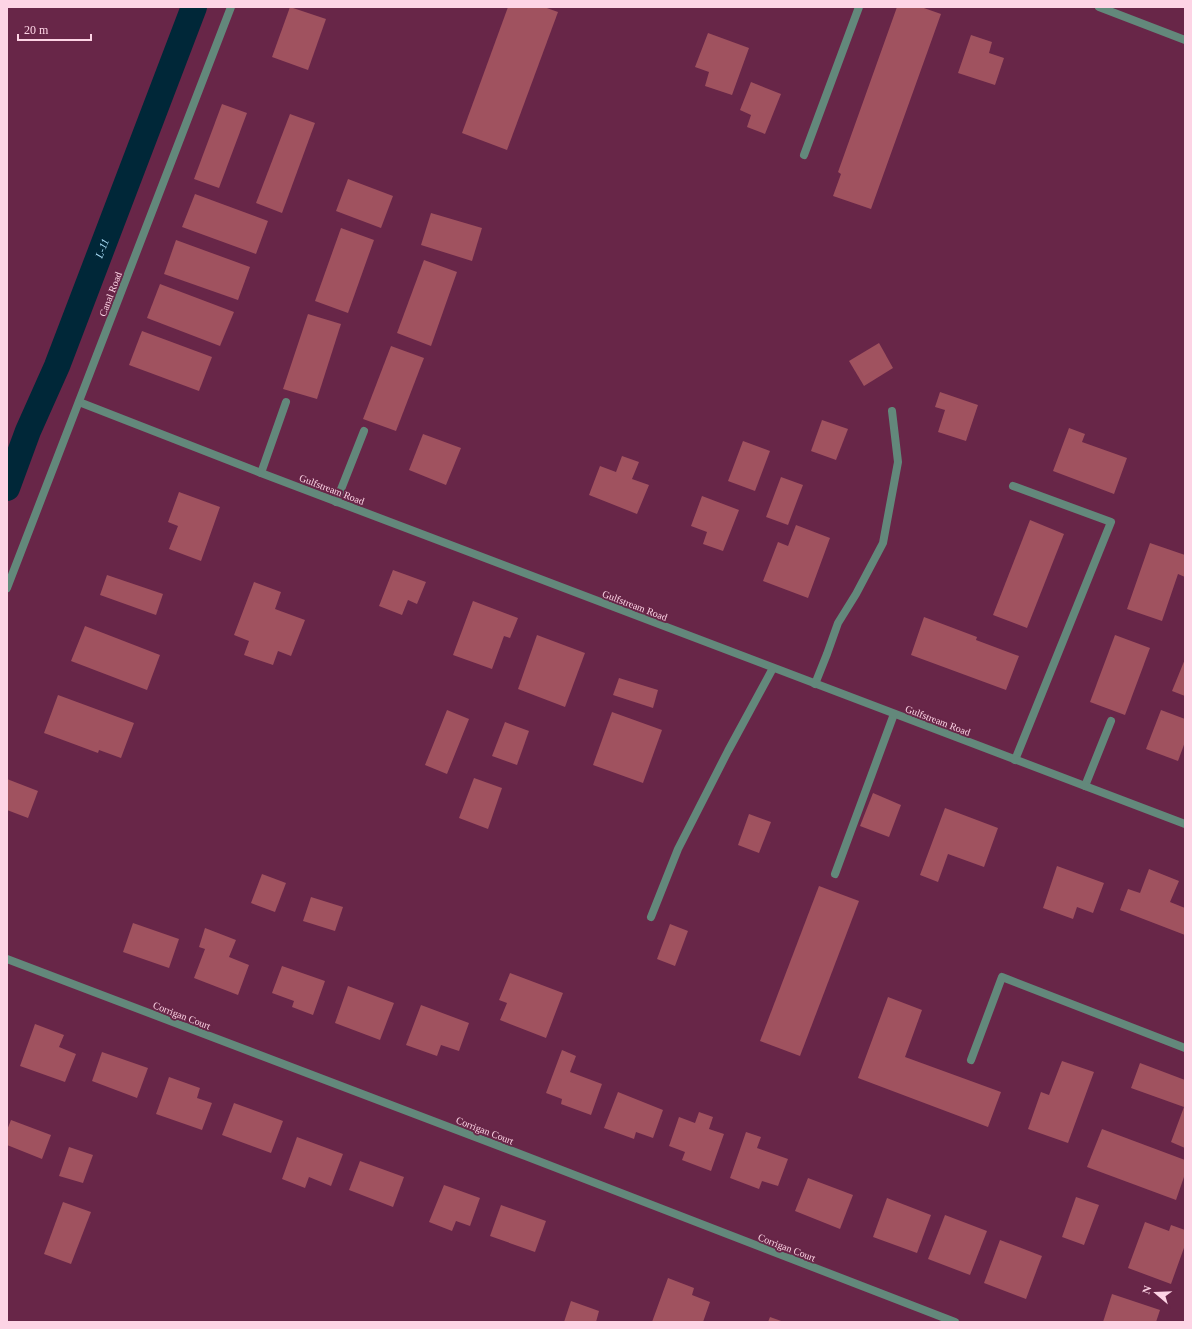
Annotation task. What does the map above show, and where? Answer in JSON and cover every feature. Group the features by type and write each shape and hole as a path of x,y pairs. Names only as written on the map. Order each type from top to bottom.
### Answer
{"street":[{"name":"Canal Road","path":"7,588 231,7"},
{"path":"804,155 860,7"},
{"path":"1099,7 1185,40"},
{"name":"Gulfstream Road","path":"79,402 336,502 1185,824"},
{"path":"261,473 286,402"},
{"path":"815,684 838,623 856,594 883,543 898,462 892,411"},
{"path":"336,502 364,431"},
{"path":"1013,486 1111,522 1015,760"},
{"path":"651,917 678,849 728,751 774,668"},
{"path":"835,874 894,714"},
{"path":"1085,786 1110,721"},
{"name":"Corrigan Court","path":"7,959 535,1160 954,1322"},
{"path":"971,1060 1002,978 1185,1048"}],"building":[{"path":"290,7 326,19 308,70 272,57"},
{"path":"508,7 544,7 558,12 507,150 462,133"},
{"path":"897,7 921,7 941,14 871,209 833,196 841,174 838,172"},
{"path":"708,33 749,48 732,95 705,86 709,72 695,67"},
{"path":"971,35 992,42 989,53 1004,58 995,85 958,73"},
{"path":"751,82 781,94 765,134 747,127 751,115 740,110"},
{"path":"222,104 247,113 219,188 194,179"},
{"path":"290,114 315,123 282,213 256,203"},
{"path":"348,179 393,196 381,228 336,211"},
{"path":"195,194 268,221 256,254 182,227"},
{"path":"431,213 482,228 472,261 421,245"},
{"path":"341,228 374,240 348,313 315,301"},
{"path":"176,240 250,267 238,300 164,274"},
{"path":"424,260 457,272 431,346 397,333"},
{"path":"160,284 234,312 220,346 147,318"},
{"path":"308,314 341,324 317,399 283,389"},
{"path":"142,331 212,357 199,391 129,365"},
{"path":"879,343 893,368 864,386 849,361"},
{"path":"391,346 424,358 396,431 363,419"},
{"path":"940,392 978,405 966,441 938,432 945,410 935,407"},
{"path":"822,420 848,429 836,460 811,451"},
{"path":"1069,428 1085,434 1082,442 1127,458 1114,494 1053,471"},
{"path":"423,434 461,448 446,485 409,470"},
{"path":"743,441 770,451 755,491 728,481"},
{"path":"622,456 639,462 632,479 649,485 637,514 589,495 600,466 616,472"},
{"path":"781,477 803,485 788,525 766,517"},
{"path":"179,492 220,507 201,561 169,549 178,526 168,522"},
{"path":"702,496 739,510 723,551 703,544 707,532 691,526"},
{"path":"1030,520 1064,534 1027,628 993,615"},
{"path":"796,525 830,538 808,598 763,581 778,542 788,546"},
{"path":"1150,543 1185,555 1185,577 1178,574 1162,621 1127,609"},
{"path":"393,570 426,582 417,604 408,600 402,615 379,606"},
{"path":"107,575 163,594 156,615 100,595"},
{"path":"254,582 281,592 275,609 305,620 291,656 278,651 273,665 244,655 249,641 234,635"},
{"path":"473,601 518,618 510,638 504,636 492,669 453,655"},
{"path":"924,617 977,637 976,640 1019,656 1006,690 911,655"},
{"path":"85,626 160,655 147,690 71,661"},
{"path":"537,635 585,653 565,707 518,689"},
{"path":"1115,635 1150,648 1125,715 1090,702"},
{"path":"1185,659 1185,696 1172,691"},
{"path":"619,678 658,690 653,708 613,695"},
{"path":"58,695 134,723 121,758 99,750 98,753 44,733"},
{"path":"447,710 469,719 447,774 425,765"},
{"path":"1161,710 1185,719 1185,742 1178,761 1146,749"},
{"path":"612,712 662,730 643,783 593,765"},
{"path":"505,722 529,731 517,765 492,756"},
{"path":"474,778 502,788 488,829 459,818"},
{"path":"7,779 38,791 28,818 7,810"},
{"path":"873,793 901,805 889,837 860,826"},
{"path":"945,808 998,828 984,867 948,854 938,882 920,875"},
{"path":"749,814 771,822 759,853 738,845"},
{"path":"1057,866 1104,883 1093,913 1077,907 1073,919 1043,908"},
{"path":"1149,869 1179,881 1170,902 1185,908 1185,935 1120,910 1128,889 1140,893"},
{"path":"262,874 286,883 275,912 251,903"},
{"path":"819,886 859,901 800,1056 760,1041"},
{"path":"311,897 343,907 335,931 303,921"},
{"path":"133,923 179,939 169,968 123,952"},
{"path":"670,924 688,931 675,966 657,959"},
{"path":"205,928 236,940 229,957 249,965 238,995 194,978 205,949 199,947"},
{"path":"282,966 325,981 313,1015 292,1007 294,1001 272,993"},
{"path":"510,973 563,993 546,1038 500,1020 507,1003 499,1000"},
{"path":"348,986 394,1003 380,1040 335,1023"},
{"path":"888,997 922,1010 905,1057 1001,1092 988,1127 858,1078"},
{"path":"421,1005 469,1023 459,1051 441,1045 437,1056 406,1045"},
{"path":"35,1024 64,1035 59,1047 76,1054 65,1082 20,1066"},
{"path":"562,1050 576,1056 570,1072 602,1084 591,1115 561,1104 562,1099 546,1093"},
{"path":"102,1052 148,1068 137,1098 92,1081"},
{"path":"1062,1061 1094,1072 1068,1143 1028,1129 1041,1092 1049,1095"},
{"path":"1140,1063 1185,1080 1185,1148 1171,1142 1184,1107 1131,1088"},
{"path":"169,1077 200,1088 197,1098 212,1103 202,1130 156,1114"},
{"path":"618,1092 663,1110 653,1138 636,1132 634,1139 604,1128"},
{"path":"234,1103 283,1121 271,1153 222,1135"},
{"path":"699,1112 713,1117 709,1129 724,1134 711,1171 682,1160 685,1152 669,1146 679,1117 695,1123"},
{"path":"11,1120 51,1135 42,1159 7,1145 7,1130"},
{"path":"1102,1129 1185,1160 1185,1174 1176,1200 1087,1167"},
{"path":"746,1132 761,1137 757,1148 788,1159 778,1186 762,1181 759,1189 730,1178"},
{"path":"297,1137 343,1154 331,1186 309,1177 305,1188 282,1179"},
{"path":"69,1147 93,1155 83,1183 59,1176"},
{"path":"360,1161 404,1177 393,1207 349,1190"},
{"path":"808,1178 853,1195 840,1229 795,1211"},
{"path":"444,1185 480,1198 470,1226 456,1221 452,1231 429,1222"},
{"path":"1076,1197 1099,1205 1084,1245 1062,1237"},
{"path":"887,1198 931,1215 917,1253 873,1237"},
{"path":"63,1202 91,1212 71,1264 44,1254"},
{"path":"501,1205 546,1221 535,1252 490,1236"},
{"path":"945,1215 987,1231 970,1275 928,1259"},
{"path":"1145,1222 1169,1231 1171,1225 1185,1230 1185,1245 1171,1284 1128,1268"},
{"path":"1000,1240 1042,1256 1026,1299 984,1283"},
{"path":"668,1278 694,1288 692,1295 710,1302 703,1322 652,1322"},
{"path":"1112,1294 1160,1310 1156,1322 1103,1322"},
{"path":"571,1301 599,1311 596,1322 564,1322"},
{"path":"770,1317 784,1322 768,1322"}],"waterway":[{"name":"L-11","path":"7,488 28,431 57,366 194,7"}]}
